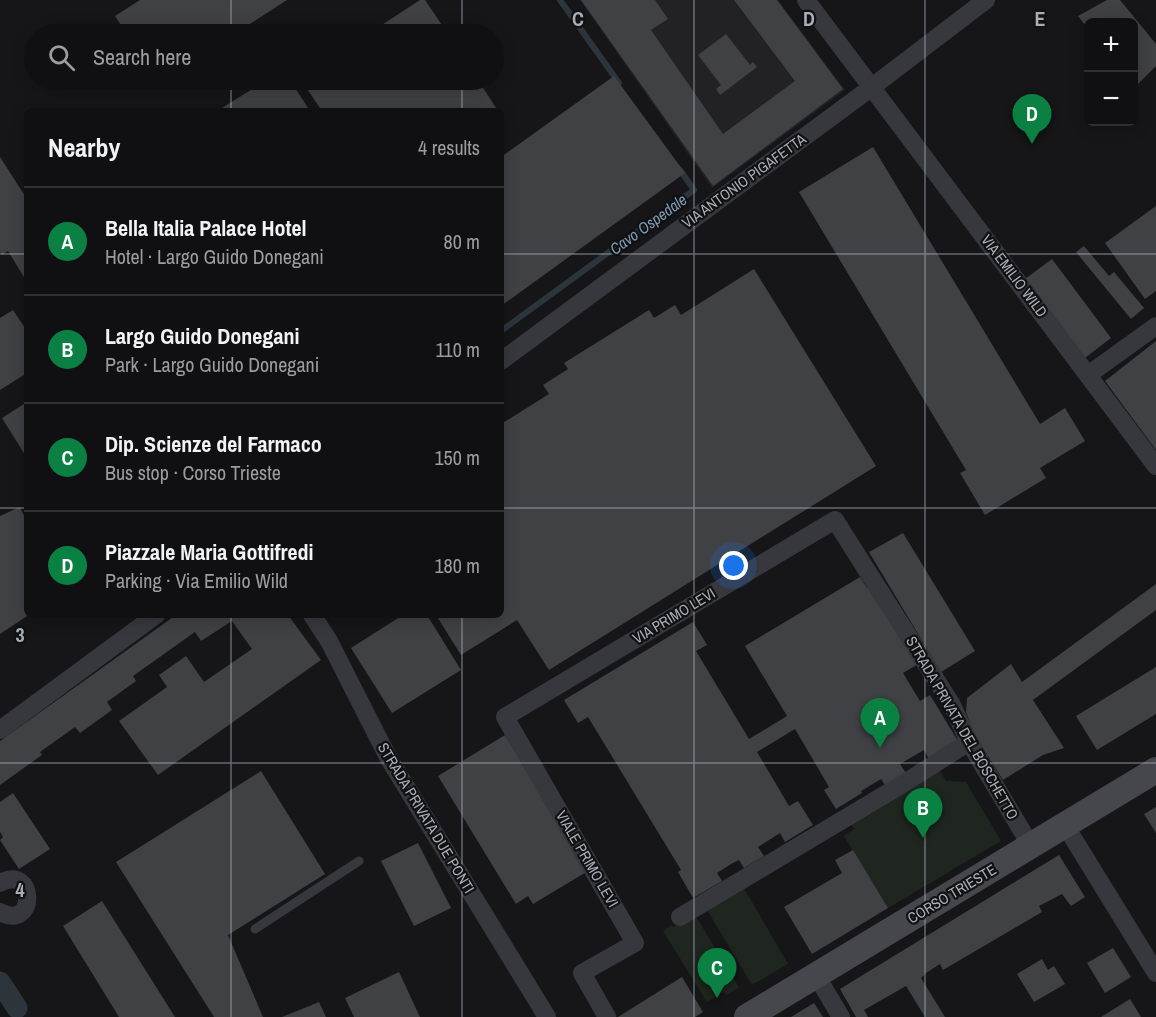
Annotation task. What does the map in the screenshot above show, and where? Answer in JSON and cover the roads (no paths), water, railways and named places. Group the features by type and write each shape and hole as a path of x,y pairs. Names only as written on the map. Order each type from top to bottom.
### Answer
{"main road":[{"name":"CORSO TRIESTE","path":"747,1017 1156,770"}],"street":[{"name":"VIA EMILIO WILD","path":"806,0 1156,466"},
{"name":"VIA ANTONIO PIGAFETTA","path":"504,359 986,0"},
{"path":"1088,375 1156,326"},
{"name":"VIA PRIMO LEVI","path":"545,694 835,520"},
{"name":"STRADA PRIVATA DEL BOSCHETTO","path":"835,520 952,705 969,742 1031,846"},
{"path":"0,730 152,618"},
{"name":"STRADA PRIVATA DUE PONTI","path":"314,618 329,641 389,759 547,1017"},
{"name":"VIALE PRIMO LEVI","path":"545,694 505,717 635,943 582,973 607,1017"},
{"path":"680,917 969,742"},
{"path":"1065,825 1156,973"},
{"path":"0,912 7,915 19,914 29,899 26,888 18,881 3,876"},
{"path":"816,975 841,1017"}],"lane":[{"path":"255,929 359,861"}],"waterway":[{"name":"Cavo Ospedale","path":"560,0 619,83"},
{"name":"Cavo Ospedale","path":"504,329 694,190 680,170"},
{"path":"0,982 17,1008"}],"place":[{"name":"Piazzale Maria Gottifredi","path":"1032,144"},
{"name":"Bella Italia Palace Hotel","path":"880,748"},
{"name":"Largo Guido Donegani","path":"923,838"},
{"name":"Dip. Scienze del Farmaco","path":"717,998"}]}
